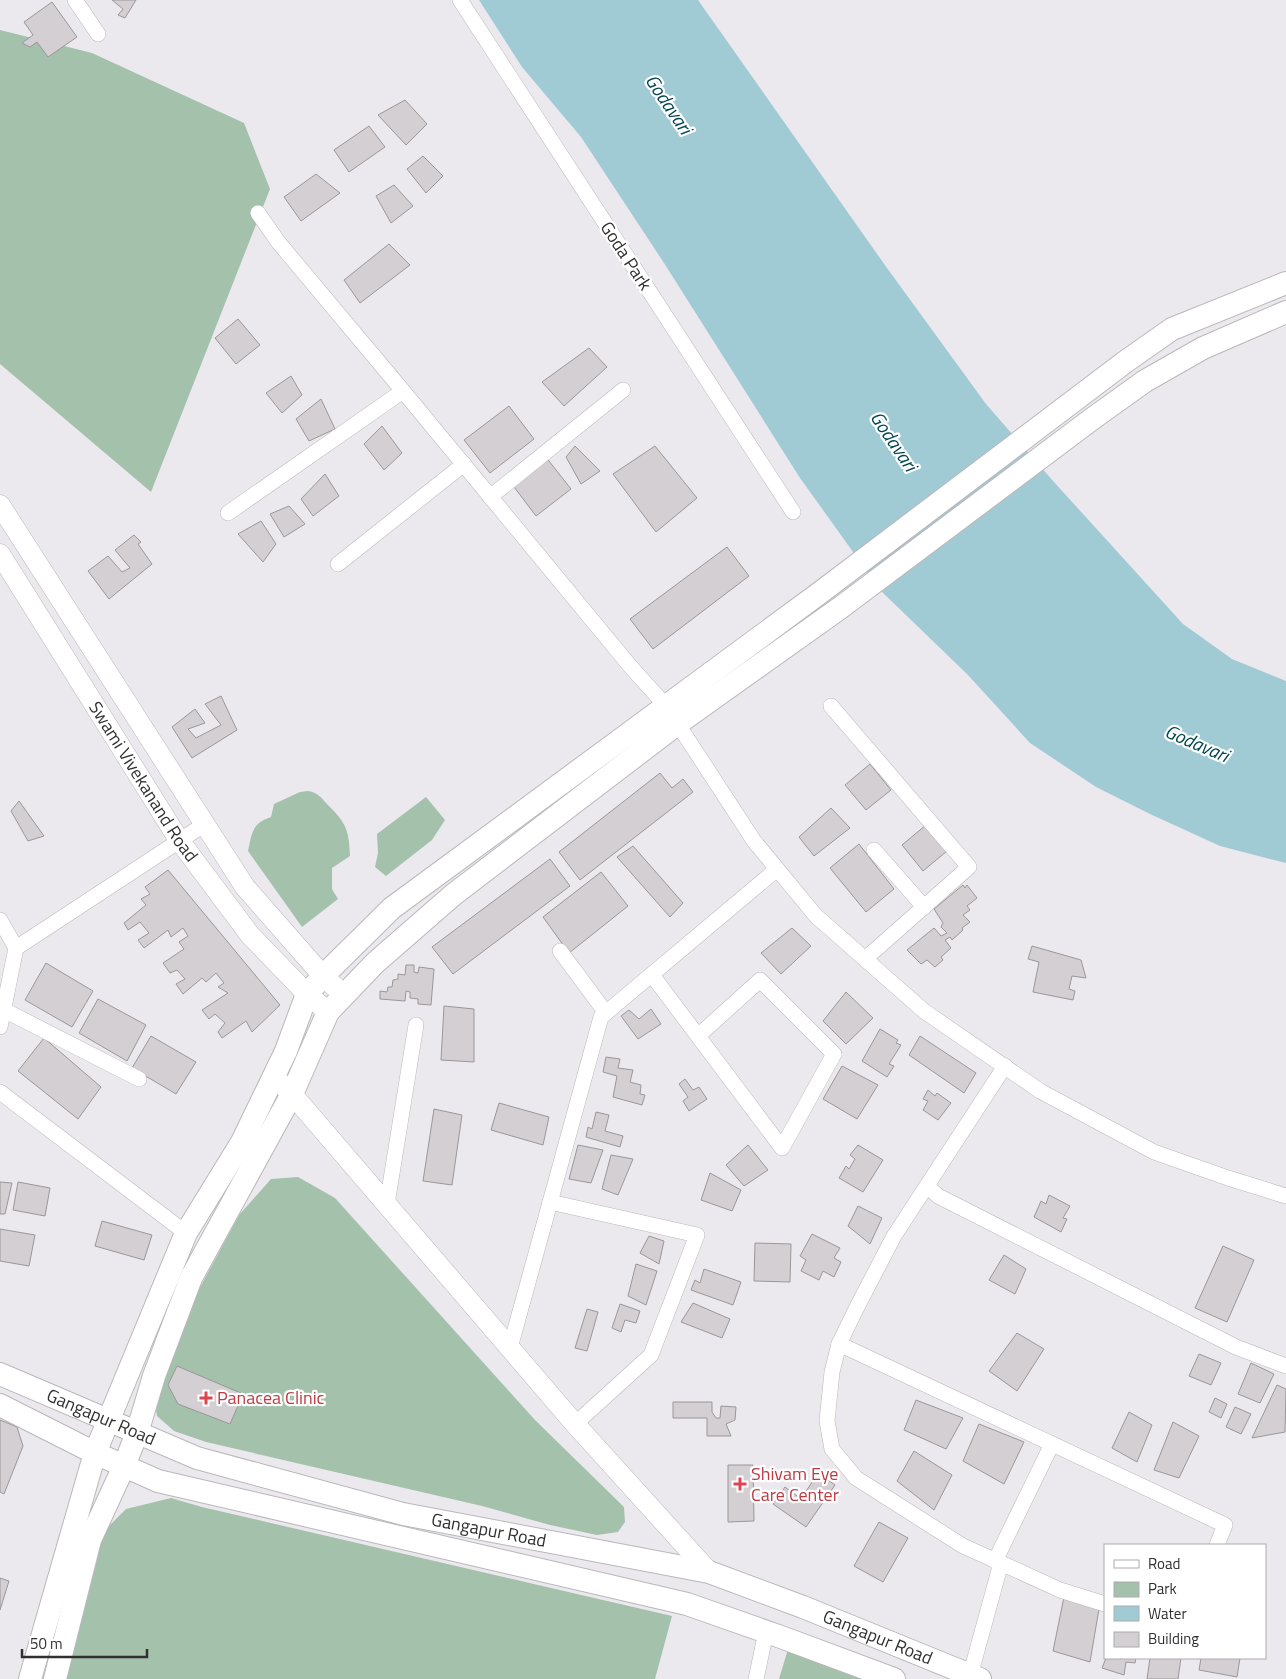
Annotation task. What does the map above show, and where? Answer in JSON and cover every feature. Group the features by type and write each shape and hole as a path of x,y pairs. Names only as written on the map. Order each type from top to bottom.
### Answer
{"main road":[{"path":"55,1679 90,1540 137,1433 154,1376 191,1278 292,1094 328,1012 375,963 453,896 817,595 1125,362 1172,329 1286,283"},
{"path":"30,1679 94,1453 107,1421 186,1233 242,1142 286,1051 307,994 323,976 392,908 672,715 840,608 1145,381 1203,348 1286,312"},
{"path":"0,505 245,887 323,976 344,995"},
{"name":"Swami Vivekanand Road","path":"0,554 179,840 250,935 307,994 328,1012"},
{"path":"274,1077 292,1094 575,1424 709,1572"},
{"name":"Gangapur Road","path":"0,1374 197,1458 403,1514 709,1572 803,1607 975,1678"},
{"name":"Gangapur Road","path":"0,1405 94,1453 158,1481 687,1604 894,1679"}],"street":[{"path":"74,0 98,34"},
{"name":"Goda Park","path":"460,0 793,512"},
{"path":"258,213 279,242 672,715 754,841 816,916 924,1011 1040,1091 1154,1152 1286,1196"},
{"path":"490,497 623,390"},
{"path":"228,513 403,391"},
{"path":"338,564 464,464"},
{"path":"831,706 969,867 865,959"},
{"path":"16,948 205,824"},
{"path":"874,850 924,907"},
{"path":"510,1348 601,1017 777,869"},
{"path":"0,920 16,948 0,1027"},
{"path":"560,951 606,1013"},
{"path":"652,974 698,1036 748,1103 782,1148 834,1054 760,980 698,1036"},
{"path":"4,1010 139,1078"},
{"path":"387,1204 416,1025"},
{"path":"1005,1066 894,1236 839,1344 832,1372 827,1420 832,1449 856,1478 963,1546 1060,1590 1104,1604"},
{"path":"0,1092 186,1233"},
{"path":"927,1186 938,1196 1118,1288 1236,1346 1286,1366"},
{"path":"550,1202 697,1235 651,1355 575,1424"},
{"path":"839,1344 1224,1525 1217,1544"},
{"path":"975,1678 998,1562 1052,1444"},
{"path":"756,1679 766,1632"}],"green space":[{"path":"0,30 92,53 244,123 270,189 151,492 0,364"},
{"path":"308,791 319,796 342,822 349,839 350,856 332,868 332,889 338,899 302,927 248,851 256,826 271,817 274,804 300,792"},
{"path":"426,797 445,820 432,840 386,876 375,867 378,853 377,834"},
{"path":"298,1177 335,1198 535,1420 624,1507 625,1522 618,1532 597,1535 550,1525 482,1506 206,1442 174,1431 157,1416 153,1391 154,1373 239,1215 271,1179"},
{"path":"171,1498 202,1507 672,1616 655,1679 56,1679 98,1537 126,1509"},
{"path":"789,1646 868,1679 779,1679"}],"water":[{"name":"Godavari","path":"479,0 698,0 887,268 986,404 1183,624 1232,659 1286,681 1286,863 1220,846 1150,814 1096,787 1030,743 967,674 881,591 800,478 664,263 581,137 522,67"}],"building":[{"path":"112,0 136,0 125,18 118,15 123,9"},
{"path":"52,2 77,37 48,57 37,42 30,47 22,43 33,35 24,22"},
{"path":"405,100 427,124 406,145 378,115"},
{"path":"369,126 385,147 349,172 334,150"},
{"path":"423,156 443,176 426,193 407,169"},
{"path":"316,174 340,193 301,221 284,197"},
{"path":"394,185 413,206 391,223 376,196"},
{"path":"389,244 410,265 360,303 344,280"},
{"path":"238,319 260,345 236,364 215,338"},
{"path":"589,348 607,367 564,406 542,382"},
{"path":"291,376 302,395 282,413 266,393"},
{"path":"321,399 335,429 309,441 296,419"},
{"path":"509,406 534,439 490,473 464,440"},
{"path":"382,426 402,453 384,470 364,444"},
{"path":"575,446 600,471 581,484 566,457"},
{"path":"655,446 697,498 656,532 613,474"},
{"path":"545,456 571,489 536,516 511,483"},
{"path":"325,474 339,496 313,516 301,499"},
{"path":"289,506 305,524 284,537 270,514"},
{"path":"261,521 276,544 263,562 238,534"},
{"path":"134,535 141,542 138,544 152,564 109,599 88,571 108,556 122,572 130,568 115,550"},
{"path":"727,547 749,576 653,649 630,619"},
{"path":"221,696 237,730 192,758 172,727 195,709 205,723 188,729 196,738 221,725 205,704"},
{"path":"870,764 891,790 866,810 845,785"},
{"path":"660,773 672,788 683,779 693,792 580,880 559,852"},
{"path":"19,801 44,836 28,841 11,811"},
{"path":"831,808 850,828 814,856 799,837"},
{"path":"926,825 947,851 923,871 902,845"},
{"path":"859,844 894,889 866,912 830,868"},
{"path":"633,846 683,903 670,917 617,857"},
{"path":"550,859 570,886 453,974 432,947"},
{"path":"168,870 280,1005 252,1032 246,1021 222,1038 218,1032 225,1023 215,1014 209,1019 202,1010 228,993 218,987 224,983 216,973 206,982 202,978 183,994 176,984 185,979 177,970 170,973 163,963 184,949 179,942 188,936 183,928 171,937 168,930 144,948 138,940 149,933 140,922 128,930 124,923 146,905 141,899 150,894 145,887"},
{"path":"601,872 628,906 569,953 543,917"},
{"path":"963,885 965,888 967,885 977,898 967,906 970,910 963,915 970,922 952,940 950,937 945,940 951,948 941,957 943,960 935,967 927,960 921,964 907,950 934,928 941,936 947,933 941,927 943,923 934,909"},
{"path":"792,928 811,946 781,974 761,953"},
{"path":"1032,946 1081,960 1086,978 1072,976 1069,989 1075,991 1073,1000 1033,992 1039,962 1028,959"},
{"path":"46,963 93,991 72,1027 25,1000"},
{"path":"406,965 414,965 414,972 418,973 419,967 434,969 431,1005 418,1004 418,999 410,998 410,992 406,991 405,1001 380,999 380,991 387,992 388,987 392,987 393,980 398,979 398,974 405,975"},
{"path":"846,992 873,1018 846,1044 823,1021"},
{"path":"98,999 146,1025 127,1061 79,1033"},
{"path":"444,1006 474,1009 474,1062 441,1060"},
{"path":"651,1009 661,1024 638,1039 621,1016 629,1010 639,1019"},
{"path":"880,1029 898,1040 896,1043 901,1045 889,1064 894,1066 887,1077 862,1061"},
{"path":"151,1036 196,1062 176,1094 132,1068"},
{"path":"920,1036 976,1073 964,1093 909,1055"},
{"path":"44,1038 101,1087 78,1119 18,1071"},
{"path":"606,1057 620,1059 618,1068 633,1070 630,1082 641,1085 640,1094 645,1095 642,1105 613,1097 617,1076 603,1072"},
{"path":"842,1066 878,1085 857,1119 823,1099"},
{"path":"685,1079 693,1090 699,1087 707,1099 689,1111 683,1101 688,1097 679,1084"},
{"path":"928,1090 935,1096 937,1093 951,1103 938,1120 923,1110 928,1101 923,1099"},
{"path":"499,1103 549,1117 543,1145 491,1130"},
{"path":"434,1109 462,1115 452,1185 423,1181"},
{"path":"596,1112 609,1115 605,1131 623,1136 620,1147 586,1137 588,1127 592,1129"},
{"path":"578,1145 603,1150 591,1183 569,1179"},
{"path":"748,1145 768,1170 744,1186 726,1165"},
{"path":"858,1145 883,1160 863,1192 839,1178 846,1166 849,1169 855,1159 850,1155"},
{"path":"611,1155 633,1159 618,1195 602,1189"},
{"path":"710,1173 741,1190 732,1211 701,1200"},
{"path":"0,1182 12,1183 5,1214 0,1214"},
{"path":"18,1182 50,1188 45,1216 13,1210"},
{"path":"1049,1195 1070,1206 1063,1218 1067,1219 1061,1232 1034,1217 1041,1201 1046,1204"},
{"path":"858,1206 882,1218 870,1244 848,1226"},
{"path":"102,1221 152,1235 144,1260 95,1246"},
{"path":"0,1229 35,1235 29,1266 0,1261"},
{"path":"812,1234 840,1248 834,1258 841,1262 834,1277 823,1271 819,1280 801,1271 806,1260 800,1256"},
{"path":"649,1236 664,1241 659,1264 640,1253"},
{"path":"755,1243 791,1244 790,1282 754,1281"},
{"path":"1223,1246 1254,1260 1227,1322 1195,1308"},
{"path":"1004,1255 1026,1269 1015,1294 989,1280"},
{"path":"636,1264 657,1271 646,1305 628,1296"},
{"path":"704,1269 741,1282 733,1305 691,1290 695,1280 700,1283"},
{"path":"693,1303 730,1319 722,1338 681,1322"},
{"path":"620,1304 640,1311 636,1323 625,1320 621,1332 612,1328"},
{"path":"587,1309 598,1312 587,1351 575,1348"},
{"path":"1017,1333 1044,1349 1017,1391 989,1371"},
{"path":"1199,1354 1221,1363 1211,1385 1189,1376"},
{"path":"1251,1363 1274,1374 1260,1403 1238,1394"},
{"path":"177,1366 243,1394 230,1424 178,1404 168,1385"},
{"path":"1277,1385 1286,1389 1285,1432 1252,1438"},
{"path":"1215,1398 1227,1404 1221,1418 1209,1412"},
{"path":"916,1400 963,1418 946,1449 904,1430"},
{"path":"673,1402 712,1402 712,1412 716,1418 720,1418 721,1406 736,1407 735,1420 726,1424 731,1436 707,1436 707,1418 673,1418"},
{"path":"1235,1407 1251,1414 1241,1434 1226,1427"},
{"path":"1129,1412 1152,1425 1137,1462 1112,1448"},
{"path":"0,1420 17,1427 23,1446 4,1494 0,1492"},
{"path":"1173,1422 1199,1436 1179,1478 1154,1470"},
{"path":"979,1424 1024,1442 1004,1484 963,1461"},
{"path":"914,1451 952,1475 934,1510 897,1481"},
{"path":"728,1465 753,1465 754,1521 728,1522"},
{"path":"818,1473 835,1485 806,1527 773,1504 785,1487 801,1499"},
{"path":"879,1522 908,1538 883,1582 854,1566"},
{"path":"0,1578 9,1581 0,1610"},
{"path":"1064,1597 1100,1603 1090,1662 1053,1651"},
{"path":"1106,1659 1136,1659 1135,1663 1126,1662 1124,1675 1102,1668"},
{"path":"1150,1659 1181,1659 1178,1679 1147,1679"},
{"path":"1201,1659 1240,1659 1237,1677 1199,1670"}],"place":[{"name":"Panacea Clinic","path":"206,1398"},
{"name":"Shivam Eye Care Center","path":"740,1484"}]}
